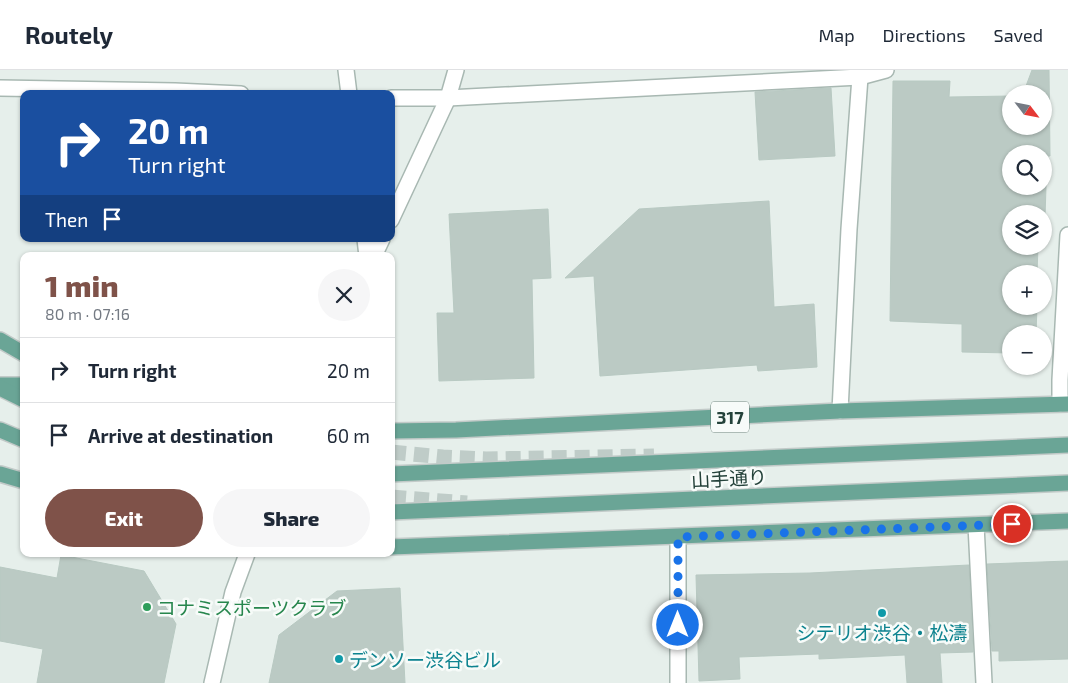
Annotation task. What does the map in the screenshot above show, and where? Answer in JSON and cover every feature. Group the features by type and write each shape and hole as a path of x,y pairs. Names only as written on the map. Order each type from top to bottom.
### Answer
{"main road":[{"path":"0,340 20,352"},
{"path":"0,387 20,385"},
{"path":"0,387 20,398"},
{"name":"317","path":"395,431 456,430 840,411 1064,404"},
{"path":"0,430 20,438"},
{"name":"山手通り","path":"395,474 1068,445"},
{"path":"0,474 20,481"},
{"name":"山手通り","path":"395,512 1068,483"},
{"path":"395,546 678,537 1068,521"}],"street":[{"path":"346,70 348,90"},
{"path":"395,211 448,98 456,70"},
{"path":"395,98 448,98 886,70"},
{"path":"840,411 858,73"},
{"path":"0,88 117,90"},
{"path":"1064,404 1060,380 1068,235"},
{"path":"976,525 984,683"},
{"path":"678,537 678,683"},
{"path":"212,683 233,592 246,557"}],"building":[{"path":"1032,70 1049,70 1049,85 1026,85"},
{"path":"893,81 950,81 949,97 1002,96 1002,135 1050,135 1050,145 1002,145 1002,195 1046,195 1045,205 1002,205 1002,255 1038,255 1037,265 1002,265 1002,315 1037,315 1036,325 1002,325 1002,353 962,352 962,324 890,321"},
{"path":"831,88 835,156 759,160 755,92"},
{"path":"769,201 774,307 814,304 817,367 758,371 757,365 600,376 594,276 565,278 639,209"},
{"path":"548,209 551,278 532,279 534,378 439,381 437,313 454,313 449,214"},
{"path":"61,557 71,557 144,571 176,624 164,683 37,683 43,649 0,641 0,567 57,578"},
{"path":"1068,561 1068,659 999,661 999,651 992,651 987,564"},
{"path":"969,565 973,652 940,653 942,683 907,683 905,655 819,659 819,654 739,657 740,679 699,681 696,575 810,573"},
{"name":"デンソー渋谷ビル","path":"400,588 405,683 269,683 279,635 337,591"}],"tunnel":[{"path":"395,452 486,459 654,456"},
{"path":"395,497 467,503"}],"place":[{"name":"コナミスポーツクラブ","path":"147,607"},
{"name":"シテリオ渋谷・松濤","path":"882,613"},
{"name":"デンソー渋谷ビル","path":"339,659"}],"route":[{"path":"678,625 678,537 1012,524"}]}
